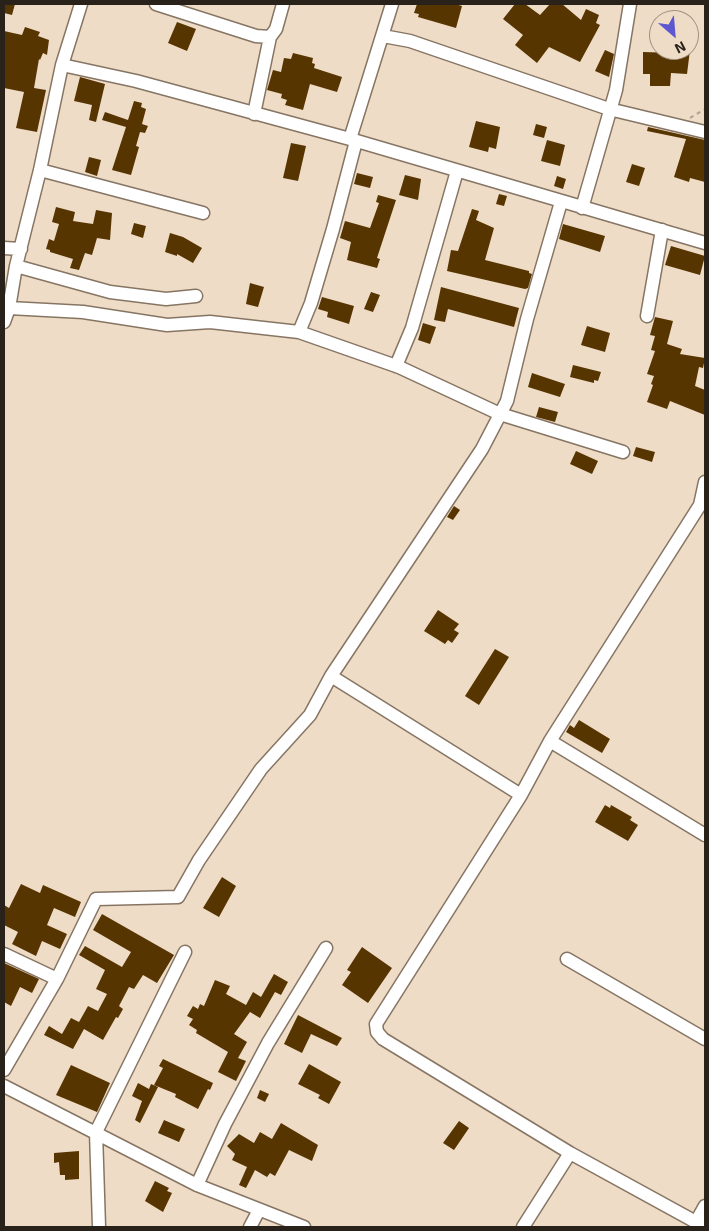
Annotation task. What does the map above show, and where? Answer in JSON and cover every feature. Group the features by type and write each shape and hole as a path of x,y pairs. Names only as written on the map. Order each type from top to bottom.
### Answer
{"street":[{"path":"4,322 9,308 16,266 40,170 62,65 81,4"},
{"path":"156,4 256,36 270,37"},
{"path":"254,114 270,37 276,29 283,4"},
{"path":"299,332 311,303 334,229 365,84 383,36 392,4"},
{"path":"582,208 616,90 630,4"},
{"path":"383,36 410,41 609,109 705,132"},
{"path":"62,65 136,81 353,140 705,243"},
{"path":"40,170 203,213"},
{"path":"396,366 412,328 458,171"},
{"path":"4,1070 57,979 96,898 178,897 199,860 261,769 310,715 331,676 482,449 507,401 527,319 561,202"},
{"path":"647,316 662,230"},
{"path":"4,248 21,249"},
{"path":"16,266 110,292 166,299 196,296"},
{"path":"9,308 82,312 167,325 210,322 299,332 396,366 500,414 623,452"},
{"path":"705,482 700,505 550,741 521,795 376,1024 377,1032 383,1039 570,1153 700,1225 705,1206"},
{"path":"331,676 521,795"},
{"path":"550,741 705,835"},
{"path":"197,1185 225,1124 268,1043 326,948"},
{"path":"99,1227 96,1132 186,952"},
{"path":"4,954 57,979"},
{"path":"568,958 705,1039"},
{"path":"4,1086 197,1185 304,1227"},
{"path":"523,1227 570,1153"},
{"path":"250,1227 259,1210"}],"building":[{"path":"4,4 15,4 12,15 4,13"},
{"path":"417,4 455,4 462,6 456,28 418,17 419,14 414,13"},
{"path":"515,4 525,4 540,15 550,4 562,4 581,20 586,9 599,15 596,23 600,25 580,62 549,47 537,63 515,45 523,35 503,19"},
{"path":"177,22 196,29 187,51 168,43"},
{"path":"25,27 40,32 38,36 49,40 47,55 43,53 39,59 34,88 46,90 37,132 16,128 24,92 4,88 4,31 22,35"},
{"path":"605,50 614,54 609,77 595,71"},
{"path":"643,52 649,52 649,60 689,60 687,74 671,73 670,86 650,86 650,74 643,74"},
{"path":"293,53 313,58 314,68 342,77 337,92 310,84 303,110 285,105 287,100 281,98 282,94 267,90 273,70 281,72 284,58 291,59"},
{"path":"80,77 105,84 96,122 89,120 92,105 74,101"},
{"path":"134,101 142,103 141,107 146,109 142,124 148,126 145,133 140,132 136,146 139,147 131,175 112,170 126,127 102,120 105,112 128,120"},
{"path":"476,121 500,127 496,149 489,147 488,152 469,147"},
{"path":"536,124 547,127 544,138 533,135"},
{"path":"648,127 705,140 705,182 690,178 689,182 674,177 686,139 647,131"},
{"path":"547,140 565,145 560,166 541,161"},
{"path":"291,143 306,146 298,181 283,178"},
{"path":"89,157 101,160 97,176 85,172"},
{"path":"632,164 645,168 639,186 626,182"},
{"path":"357,173 373,177 370,188 354,184"},
{"path":"405,175 421,179 418,200 399,195"},
{"path":"557,176 566,179 563,189 554,186"},
{"path":"499,194 507,196 504,206 496,204"},
{"path":"378,195 396,200 377,258 380,259 377,268 347,260 351,242 340,238 345,221 370,228 379,203 376,202"},
{"path":"56,207 75,212 73,221 93,224 96,210 112,213 110,240 97,238 92,255 85,253 79,270 70,268 73,259 46,249 49,239 54,241 59,224 52,222"},
{"path":"472,209 479,211 476,220 494,228 485,260 529,271 532,274 528,288 525,289 447,271 451,250 458,251"},
{"path":"134,223 146,226 143,238 131,234"},
{"path":"563,224 605,236 600,252 559,239"},
{"path":"170,233 183,237 202,248 193,263 177,254 177,256 165,252"},
{"path":"671,246 705,256 700,275 665,265"},
{"path":"250,283 264,287 258,307 246,304"},
{"path":"441,287 519,308 514,327 448,309 445,322 434,320"},
{"path":"371,292 380,295 373,312 364,309"},
{"path":"322,297 354,306 349,324 327,317 328,312 318,309"},
{"path":"655,317 673,321 667,344 682,349 680,354 705,358 703,368 699,367 695,386 705,390 705,415 670,401 667,409 647,402 654,376 647,374 655,351 651,350 655,336 650,335"},
{"path":"423,323 436,327 430,344 418,340"},
{"path":"587,326 610,333 605,352 581,345"},
{"path":"573,365 601,372 598,381 594,380 594,383 570,377"},
{"path":"532,373 565,384 560,397 528,387"},
{"path":"539,407 558,412 555,422 536,417"},
{"path":"636,447 655,452 652,462 633,456"},
{"path":"576,451 598,461 592,474 570,464"},
{"path":"454,506 460,510 453,520 447,517"},
{"path":"438,610 459,624 454,630 459,633 452,643 448,640 445,644 424,631"},
{"path":"495,649 509,657 479,705 465,696"},
{"path":"579,720 610,739 602,753 566,732 570,725 574,728"},
{"path":"605,805 610,808 611,805 632,817 630,820 638,825 628,841 595,822"},
{"path":"222,877 236,886 219,917 203,908"},
{"path":"21,884 40,893 43,885 81,902 75,917 54,908 47,925 67,934 60,949 42,941 36,956 12,944 18,932 4,925 4,905 9,908"},
{"path":"102,914 174,955 157,983 143,975 134,989 129,987 119,1006 123,1009 118,1018 116,1017 103,1040 84,1029 73,1049 44,1035 49,1026 62,1034 71,1018 79,1022 88,1006 98,1011 107,994 96,989 105,970 79,955 85,946 122,967 131,952 93,930"},
{"path":"362,947 392,968 368,1003 342,985 351,972 347,970"},
{"path":"4,963 39,979 32,993 20,987 11,1006 4,1002"},
{"path":"274,974 288,982 281,995 275,992 260,1018 250,1012 234,1034 247,1042 238,1058 246,1061 236,1081 218,1072 228,1052 196,1033 197,1030 189,1025 193,1019 187,1016 193,1006 198,1009 200,1004 204,1006 215,980 230,986 226,994 246,1005 253,992 261,997"},
{"path":"298,1015 342,1038 337,1046 311,1034 302,1053 284,1044"},
{"path":"163,1059 213,1083 198,1109 175,1097 176,1094 154,1085 163,1068 159,1066"},
{"path":"309,1064 341,1082 329,1104 318,1098 320,1095 298,1084"},
{"path":"71,1065 110,1083 97,1112 56,1095"},
{"path":"138,1083 149,1089 151,1084 158,1087 140,1123 135,1120 142,1101 132,1096"},
{"path":"260,1090 269,1094 265,1102 257,1098"},
{"path":"164,1120 185,1129 179,1142 158,1133"},
{"path":"459,1121 469,1128 454,1150 443,1143"},
{"path":"281,1123 318,1145 312,1161 289,1150 275,1176 270,1173 267,1177 255,1170 246,1188 239,1185 247,1167 232,1160 235,1154 227,1146 239,1134 254,1143 260,1132 272,1139"},
{"path":"79,1151 79,1179 65,1180 65,1175 60,1175 59,1162 54,1163 54,1153"},
{"path":"155,1181 169,1188 167,1191 172,1193 163,1212 145,1201"}]}
